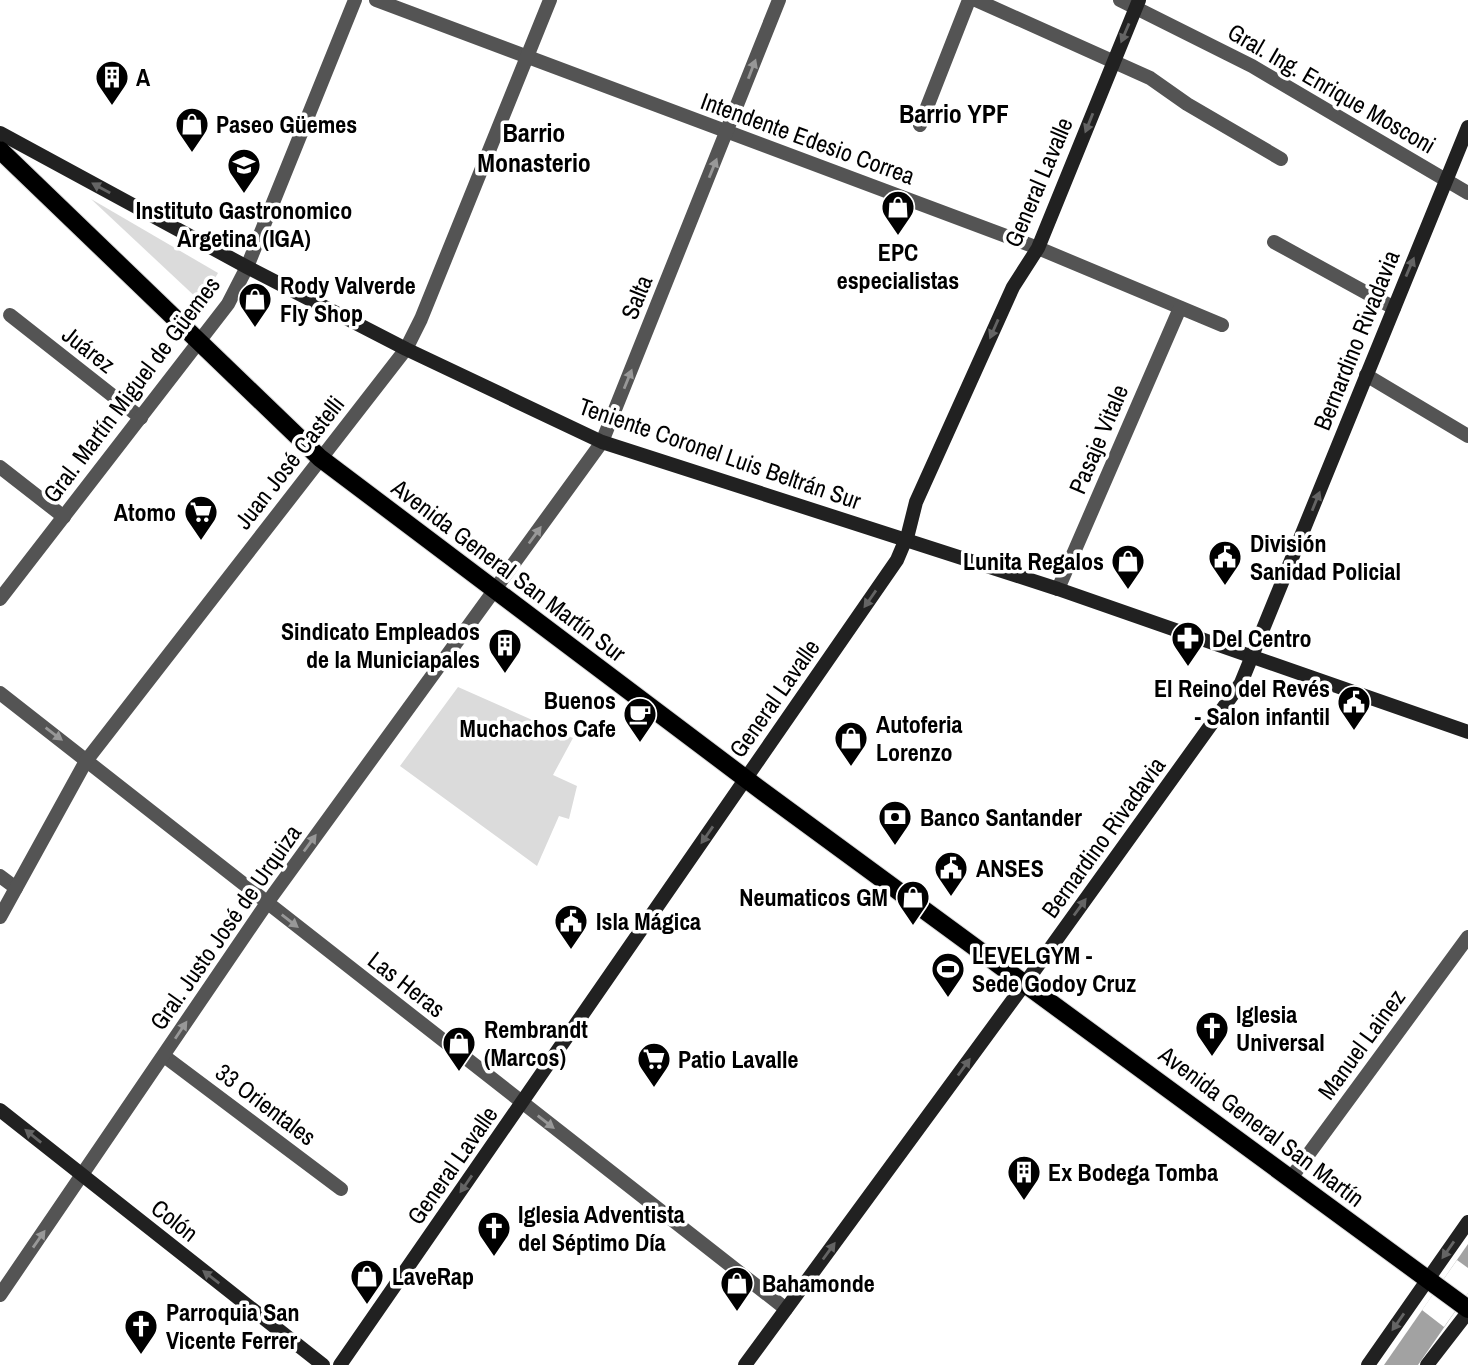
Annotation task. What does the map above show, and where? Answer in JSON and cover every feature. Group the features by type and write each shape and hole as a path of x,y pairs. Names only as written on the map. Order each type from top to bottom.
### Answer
{"main road":[{"name":"Avenida General San Martín Sur","path":"3,140 201,342 320,458 746,779 1026,982"},
{"name":"Avenida General San Martín","path":"1026,982 1466,1308"}],"street":[{"name":"Gral. Martín Miguel de Güemes","path":"0,599 218,319 247,267 355,0"},
{"name":"Intendente Edesio Correa","path":"376,0 1038,248 1222,325"},
{"name":"Juan José Castelli","path":"0,917 86,761 406,349 550,0"},
{"name":"Salta","path":"495,590 602,442 779,0"},
{"path":"920,125 970,0"},
{"path":"976,0 1114,60 1164,86 1187,104 1281,159"},
{"name":"Gral. Ing. Enrique Mosconi","path":"1120,0 1138,4 1252,66 1468,193"},
{"name":"General Lavalle","path":"341,1365 893,566 905,541 921,489 1013,287 1038,248 1138,4"},
{"name":"Bernardino Rivadavia","path":"745,1365 1241,683 1468,127"},
{"name":"Teniente Coronel Luis Beltrán Sur","path":"3,140 406,349 602,442 1058,589 1468,732"},
{"path":"1274,242 1394,308"},
{"name":"Pasaje Vitale","path":"1058,589 1180,307"},
{"name":"Juárez","path":"10,315 141,418"},
{"path":"1366,375 1468,436"},
{"path":"0,467 64,517"},
{"name":"Gral. Justo José de Urquiza","path":"0,1295 267,903 495,590"},
{"name":"Las Heras","path":"0,693 786,1309"},
{"path":"0,876 16,888"},
{"name":"Manuel Lainez","path":"1291,1178 1468,937"},
{"name":"33 Orientales","path":"164,1056 341,1189"},
{"name":"Colón","path":"0,1110 323,1365"},
{"path":"1368,1365 1433,1283 1468,1222"},
{"path":"1427,1365 1466,1308"}],"shaded area":[{"path":"91,199 218,273 201,302"},
{"path":"458,687 573,738 553,775 577,786 569,819 559,816 537,866 400,766"},
{"path":"1468,1244 1468,1293 1418,1365 1384,1365"}],"pier":[{"path":"1457,1260 1468,1268 1468,1293 1444,1327 1422,1310"}],"place":[{"name":"A","path":"112,107"},
{"name":"Paseo Güemes","path":"192,154"},
{"name":"Instituto Gastronomico Argetina (IGA)","path":"244,195"},
{"name":"EPC especialistas","path":"898,237"},
{"name":"Rody Valverde Fly Shop","path":"255,329"},
{"name":"Atomo","path":"201,542"},
{"name":"División Sanidad Policial","path":"1225,587"},
{"name":"Lunita Regalos","path":"1128,591"},
{"name":"Del Centro","path":"1188,668"},
{"name":"Sindicato Empleados de la Municiapales","path":"505,675"},
{"name":"El Reino del Revés - Salon infantil","path":"1354,732"},
{"name":"Buenos Muchachos Cafe","path":"640,744"},
{"name":"Autoferia Lorenzo","path":"851,768"},
{"name":"Banco Santander","path":"895,847"},
{"name":"ANSES","path":"951,898"},
{"name":"Neumaticos GM","path":"913,927"},
{"name":"Isla Mágica","path":"571,951"},
{"name":"LEVELGYM - Sede Godoy Cruz","path":"948,999"},
{"name":"Iglesia Universal","path":"1212,1058"},
{"name":"Rembrandt (Marcos)","path":"459,1073"},
{"name":"Patio Lavalle","path":"654,1089"},
{"name":"Ex Bodega Tomba","path":"1024,1202"},
{"name":"Iglesia Adventista del Séptimo Día","path":"494,1258"},
{"name":"LaveRap","path":"367,1306"},
{"name":"Bahamonde","path":"737,1313"},
{"name":"Parroquia San Vicente Ferrer","path":"141,1356"}],"district":[{"name":"Barrio YPF","path":"954,113"},
{"name":"Barrio Monasterio","path":"534,147"}]}
